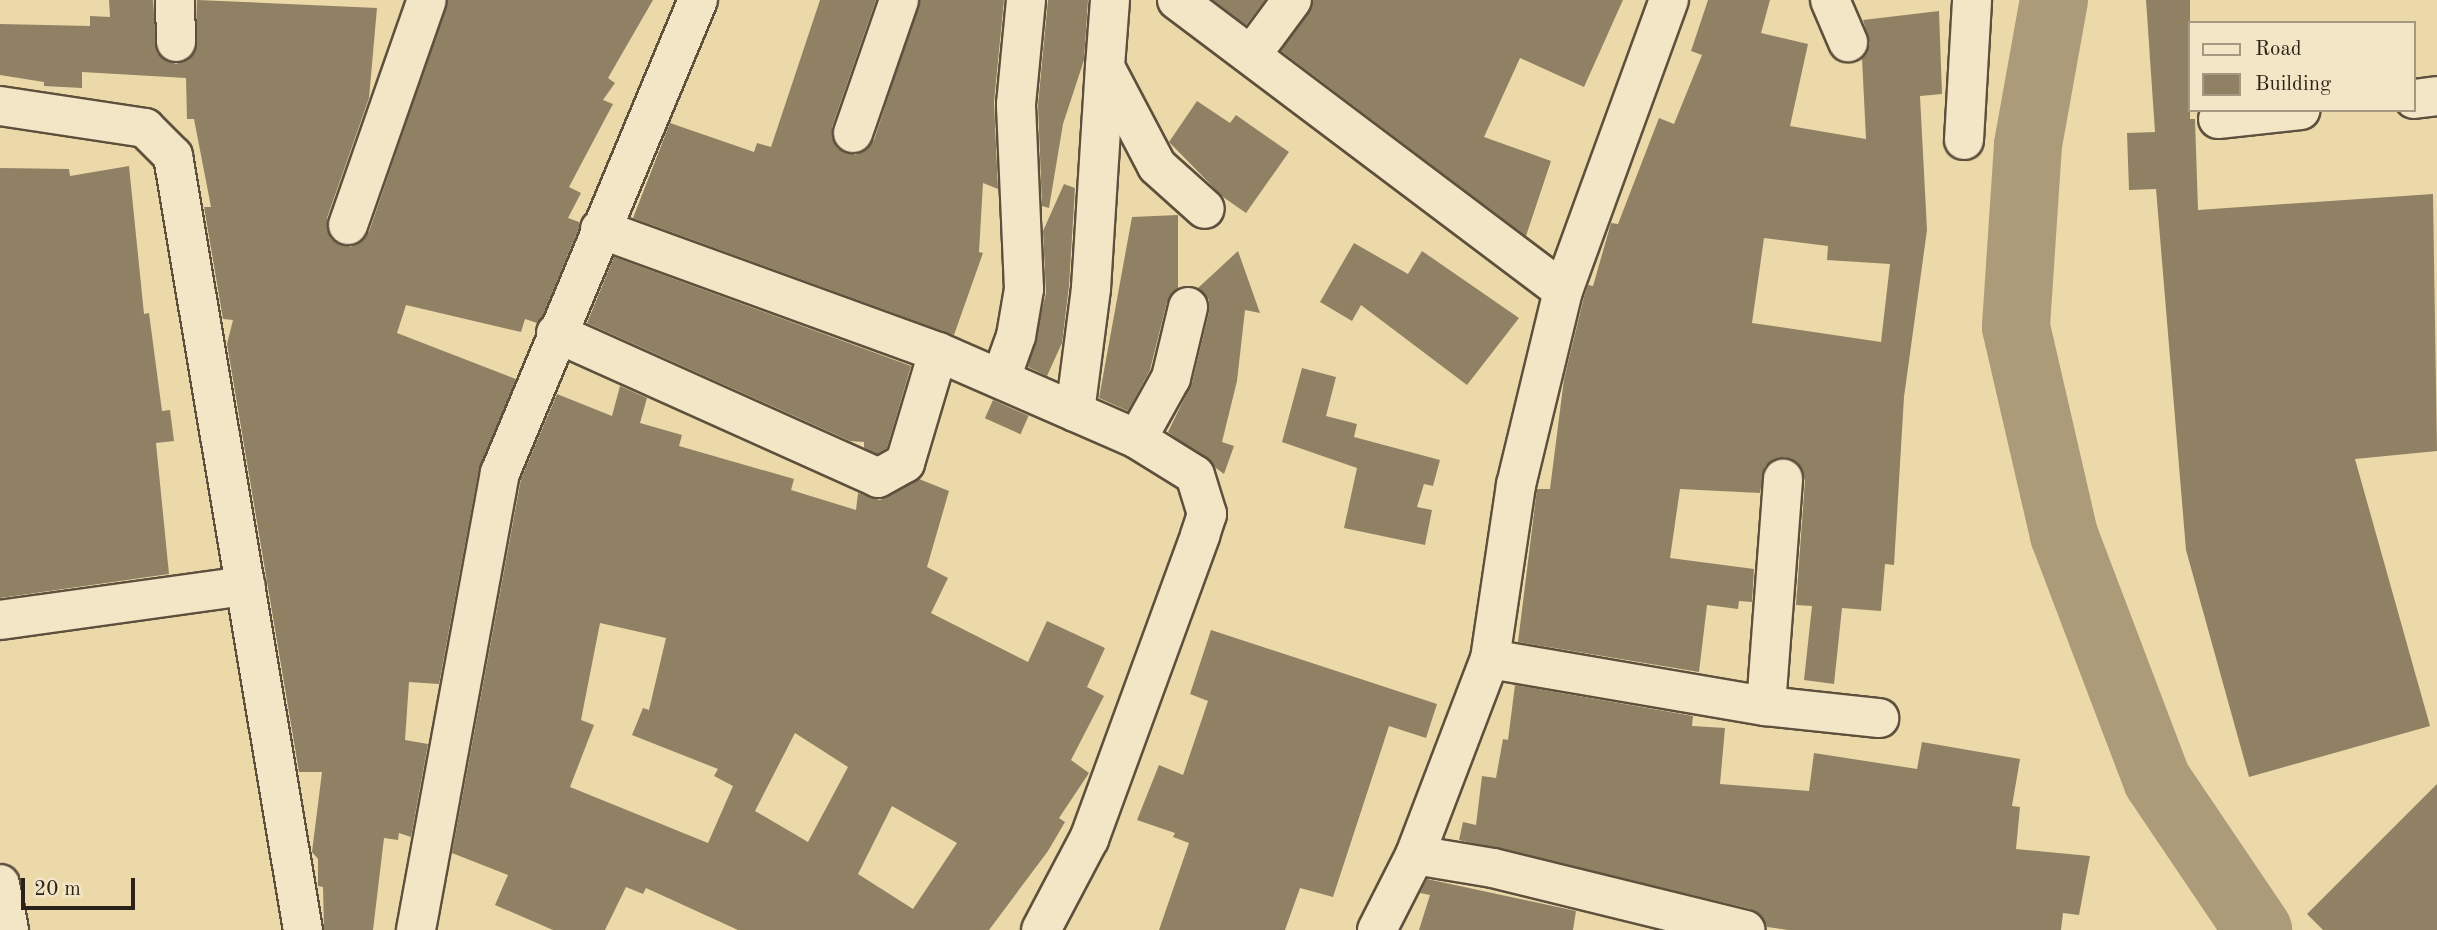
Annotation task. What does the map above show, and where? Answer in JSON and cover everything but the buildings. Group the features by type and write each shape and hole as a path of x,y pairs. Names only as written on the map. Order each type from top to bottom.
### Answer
{"street":[{"path":"174,0 176,43"},
{"path":"348,225 427,0"},
{"path":"416,930 500,473 556,333 698,0"},
{"path":"853,133 899,0"},
{"path":"1001,379 1016,336 1024,289 1016,104 1026,0"},
{"path":"1076,412 1091,288 1110,0"},
{"path":"1177,0 1563,291"},
{"path":"1252,54 1292,0"},
{"path":"1377,930 1415,855 1490,659 1516,485 1563,291 1669,0"},
{"path":"1830,0 1848,42"},
{"path":"1964,140 1972,0"},
{"path":"1105,67 1157,166 1205,209"},
{"path":"2416,99 2437,96"},
{"path":"0,106 145,128 173,156 303,930"},
{"path":"2218,119 2283,112"},
{"path":"600,229 939,352 1137,439 1195,475 1207,514 1089,839 1041,930"},
{"path":"1137,439 1171,378 1188,307"},
{"path":"556,333 878,478 905,463 939,352"},
{"path":"1766,706 1783,479"},
{"path":"0,620 246,586"},
{"path":"1490,659 1766,706 1879,718"},
{"path":"1415,855 1493,868 1737,929"}],"waterway":[{"path":"2054,0 2028,145 2016,327 2064,535 2157,780 2258,930"}]}
